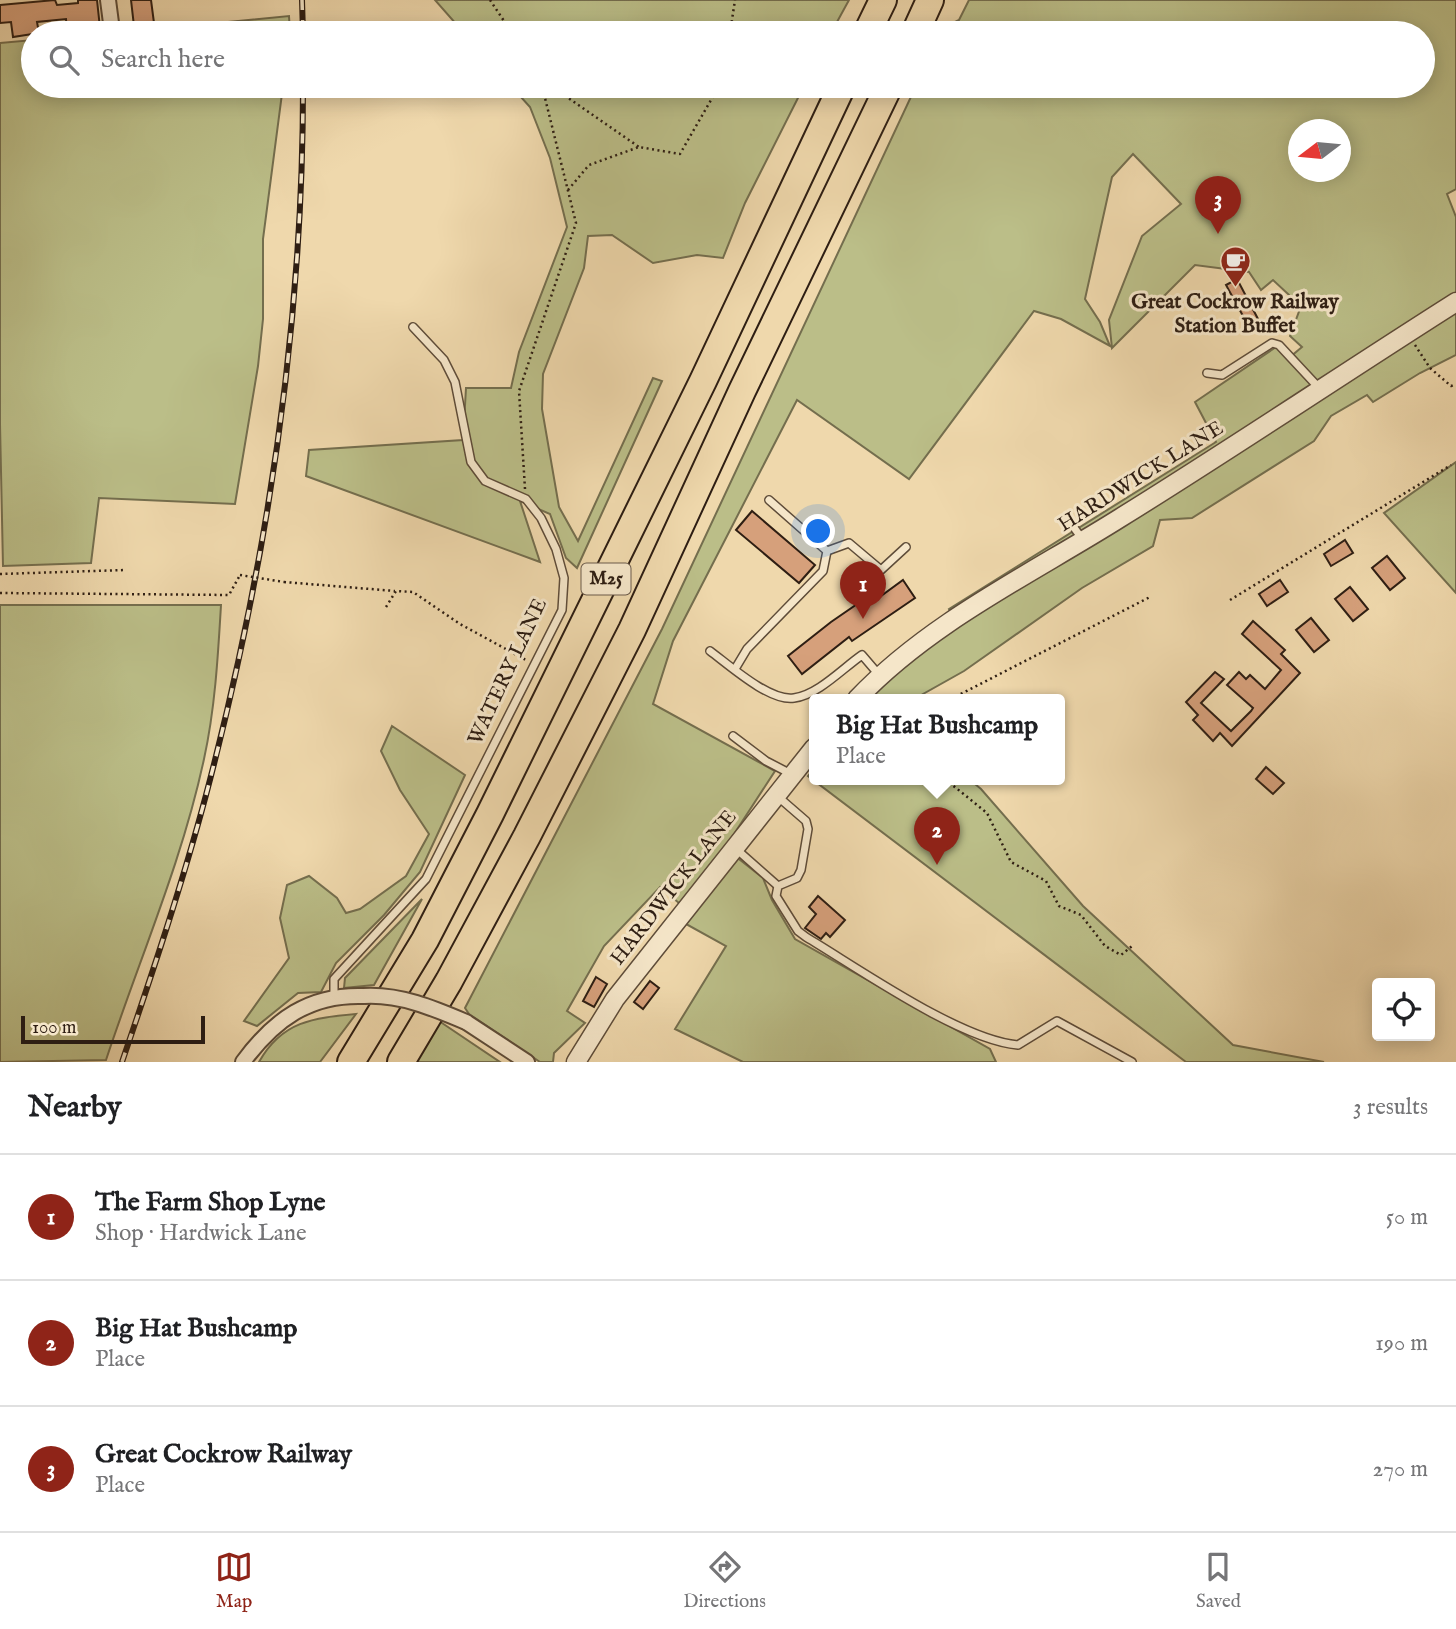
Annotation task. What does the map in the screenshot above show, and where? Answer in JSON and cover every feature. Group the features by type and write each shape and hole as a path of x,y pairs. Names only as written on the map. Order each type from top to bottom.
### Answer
{"highway":[{"path":"873,21 883,0"},
{"path":"920,21 930,0"},
{"name":"M25","path":"351,1062 425,940 490,814 691,405 836,98"},
{"name":"M25","path":"401,1062 449,981 527,836 632,630 742,391 883,98"}],"street":[{"path":"108,0 111,21"},
{"name":"HARDWICK LANE","path":"863,694 881,676 955,619 1079,535 1321,389 1456,302"},
{"name":"HARDWICK LANE","path":"576,1062 615,999 809,754"},
{"path":"243,1062 264,1033 284,1018 334,998 380,995 413,1001 466,1022 527,1062"}],"lane":[{"path":"413,327 444,360 455,382 471,463 485,481 526,499"},
{"path":"1207,373 1223,375 1272,343 1279,345 1321,389"},
{"name":"WATERY LANE","path":"334,998 334,979 426,879 562,610 564,578 555,549 541,518 526,499"},
{"path":"769,500 827,551"},
{"path":"827,551 849,543 881,570 906,547"},
{"path":"735,669 747,649 823,571 827,551"},
{"path":"710,651 757,686 781,697 793,699 811,691 862,655 881,676"},
{"path":"733,736 766,761 792,774"},
{"path":"776,795 806,821 808,829 802,870 797,878 778,886"},
{"path":"734,848 778,886"},
{"path":"778,886 776,896 798,931 806,937 915,1003 981,1036 1018,1045 1057,1021 1132,1062"}],"path":[{"path":"490,0 504,21"},
{"path":"732,21 735,0"},
{"path":"526,499 519,391 576,223 545,98"},
{"path":"568,98 639,147 680,154 712,98"},
{"path":"568,190 589,165 639,147"},
{"path":"1408,334 1430,368 1451,386 1456,384"},
{"path":"1230,600 1451,465"},
{"path":"0,574 125,570"},
{"path":"0,593 229,595 240,575 284,582 413,592 460,624 534,664"},
{"path":"386,607 396,591"},
{"path":"961,694 1150,597"},
{"path":"952,785 987,813 1011,862 1046,881 1059,906 1081,915 1105,946 1121,955 1132,946"}],"green space":[{"path":"435,0 849,0 838,21 453,21"},
{"path":"969,0 1456,0 1456,189 1447,194 1456,217 1456,355 1373,402 1367,395 1331,416 1314,441 1192,518 1160,520 1153,546 1082,588 964,671 923,694 867,694 865,691 955,619 949,609 1216,442 1195,402 1279,345 1290,357 1302,347 1290,336 1301,306 1273,280 1261,290 1249,272 1195,265 1112,348 1109,320 1142,236 1181,204 1133,154 1112,177 1085,299 1100,322 1110,346 1061,319 1034,311 909,479 797,400 673,641 653,704 775,771 725,848 763,878 772,900 795,939 990,1049 996,1062 743,1062 675,1029 726,946 686,924 679,903 660,887 604,946 567,1011 585,1023 554,1053 553,1062 540,1062 469,1014 465,1008 662,629 910,98 1435,98 1435,21 957,21"},
{"path":"289,16 289,21 238,21"},
{"path":"21,41 21,98 281,98 263,239 263,319 258,366 235,504 99,498 91,563 3,566 0,424 0,43"},
{"path":"522,98 798,98 745,203 723,258 697,255 653,263 612,235 588,236 584,268 543,374 542,409 559,507 578,541 653,378 662,381 577,568 566,558 550,514 520,501 540,562 306,476 309,450 463,440 466,388 511,388 519,352 567,227 550,158 530,107"},
{"path":"1456,462 1456,593 1384,513"},
{"path":"0,605 221,605 211,721 195,797 172,873 106,1060 0,1062"},
{"path":"392,726 465,775 420,872 384,915 336,963 321,992 298,993 257,1026 244,1021 289,958 280,918 287,885 309,876 337,898 346,913 360,909 406,876 429,834 400,790 381,751"},
{"path":"820,785 976,785 1083,906 1233,1045 1324,1062 1186,1062"},
{"path":"422,899 374,985 344,988 345,978"},
{"path":"356,1014 320,1062 259,1062 278,1038 300,1024 326,1017"},
{"path":"439,1021 500,1062 411,1062"}],"building":[{"path":"55,0 57,5 78,3 78,0 97,0 99,21 21,21 21,36 13,37 11,22 0,23 0,5"},
{"path":"131,0 151,0 154,21 133,21"},
{"path":"1237,279 1258,319 1248,325 1226,285"},
{"path":"752,511 815,565 799,583 736,530"},
{"path":"1345,540 1353,553 1331,566 1324,554"},
{"path":"1387,556 1405,578 1390,590 1372,568"},
{"path":"903,580 915,598 852,641 849,637 802,674 788,656 863,600 866,607"},
{"path":"1280,580 1288,592 1267,606 1259,594"},
{"path":"1350,587 1368,609 1353,621 1335,599"},
{"path":"1311,618 1329,640 1314,652 1296,630"},
{"path":"1253,621 1285,650 1281,654 1300,673 1232,746 1220,733 1213,741 1193,720 1198,715 1186,702 1215,672 1224,679 1201,703 1231,731 1251,711 1253,708 1227,685 1239,672 1246,679 1250,675 1265,689 1281,670 1242,634"},
{"path":"1266,767 1284,783 1273,794 1256,779"},
{"path":"818,896 845,920 830,937 826,933 821,939 805,928 816,914 809,907"},
{"path":"596,977 607,984 594,1007 583,1001"},
{"path":"650,981 659,988 643,1009 634,1002"}],"railway":[{"path":"302,0 303,21"},
{"path":"122,1062 177,896 206,795 247,620 277,444 288,354 296,265 303,98"}],"place":[{"name":"Great Cockrow Railway","path":"1218,234"},
{"name":"Great Cockrow Railway Station Buffet","path":"1235,289"},
{"name":"The Farm Shop Lyne","path":"863,619"},
{"name":"Big Hat Bushcamp","path":"937,865"}]}
